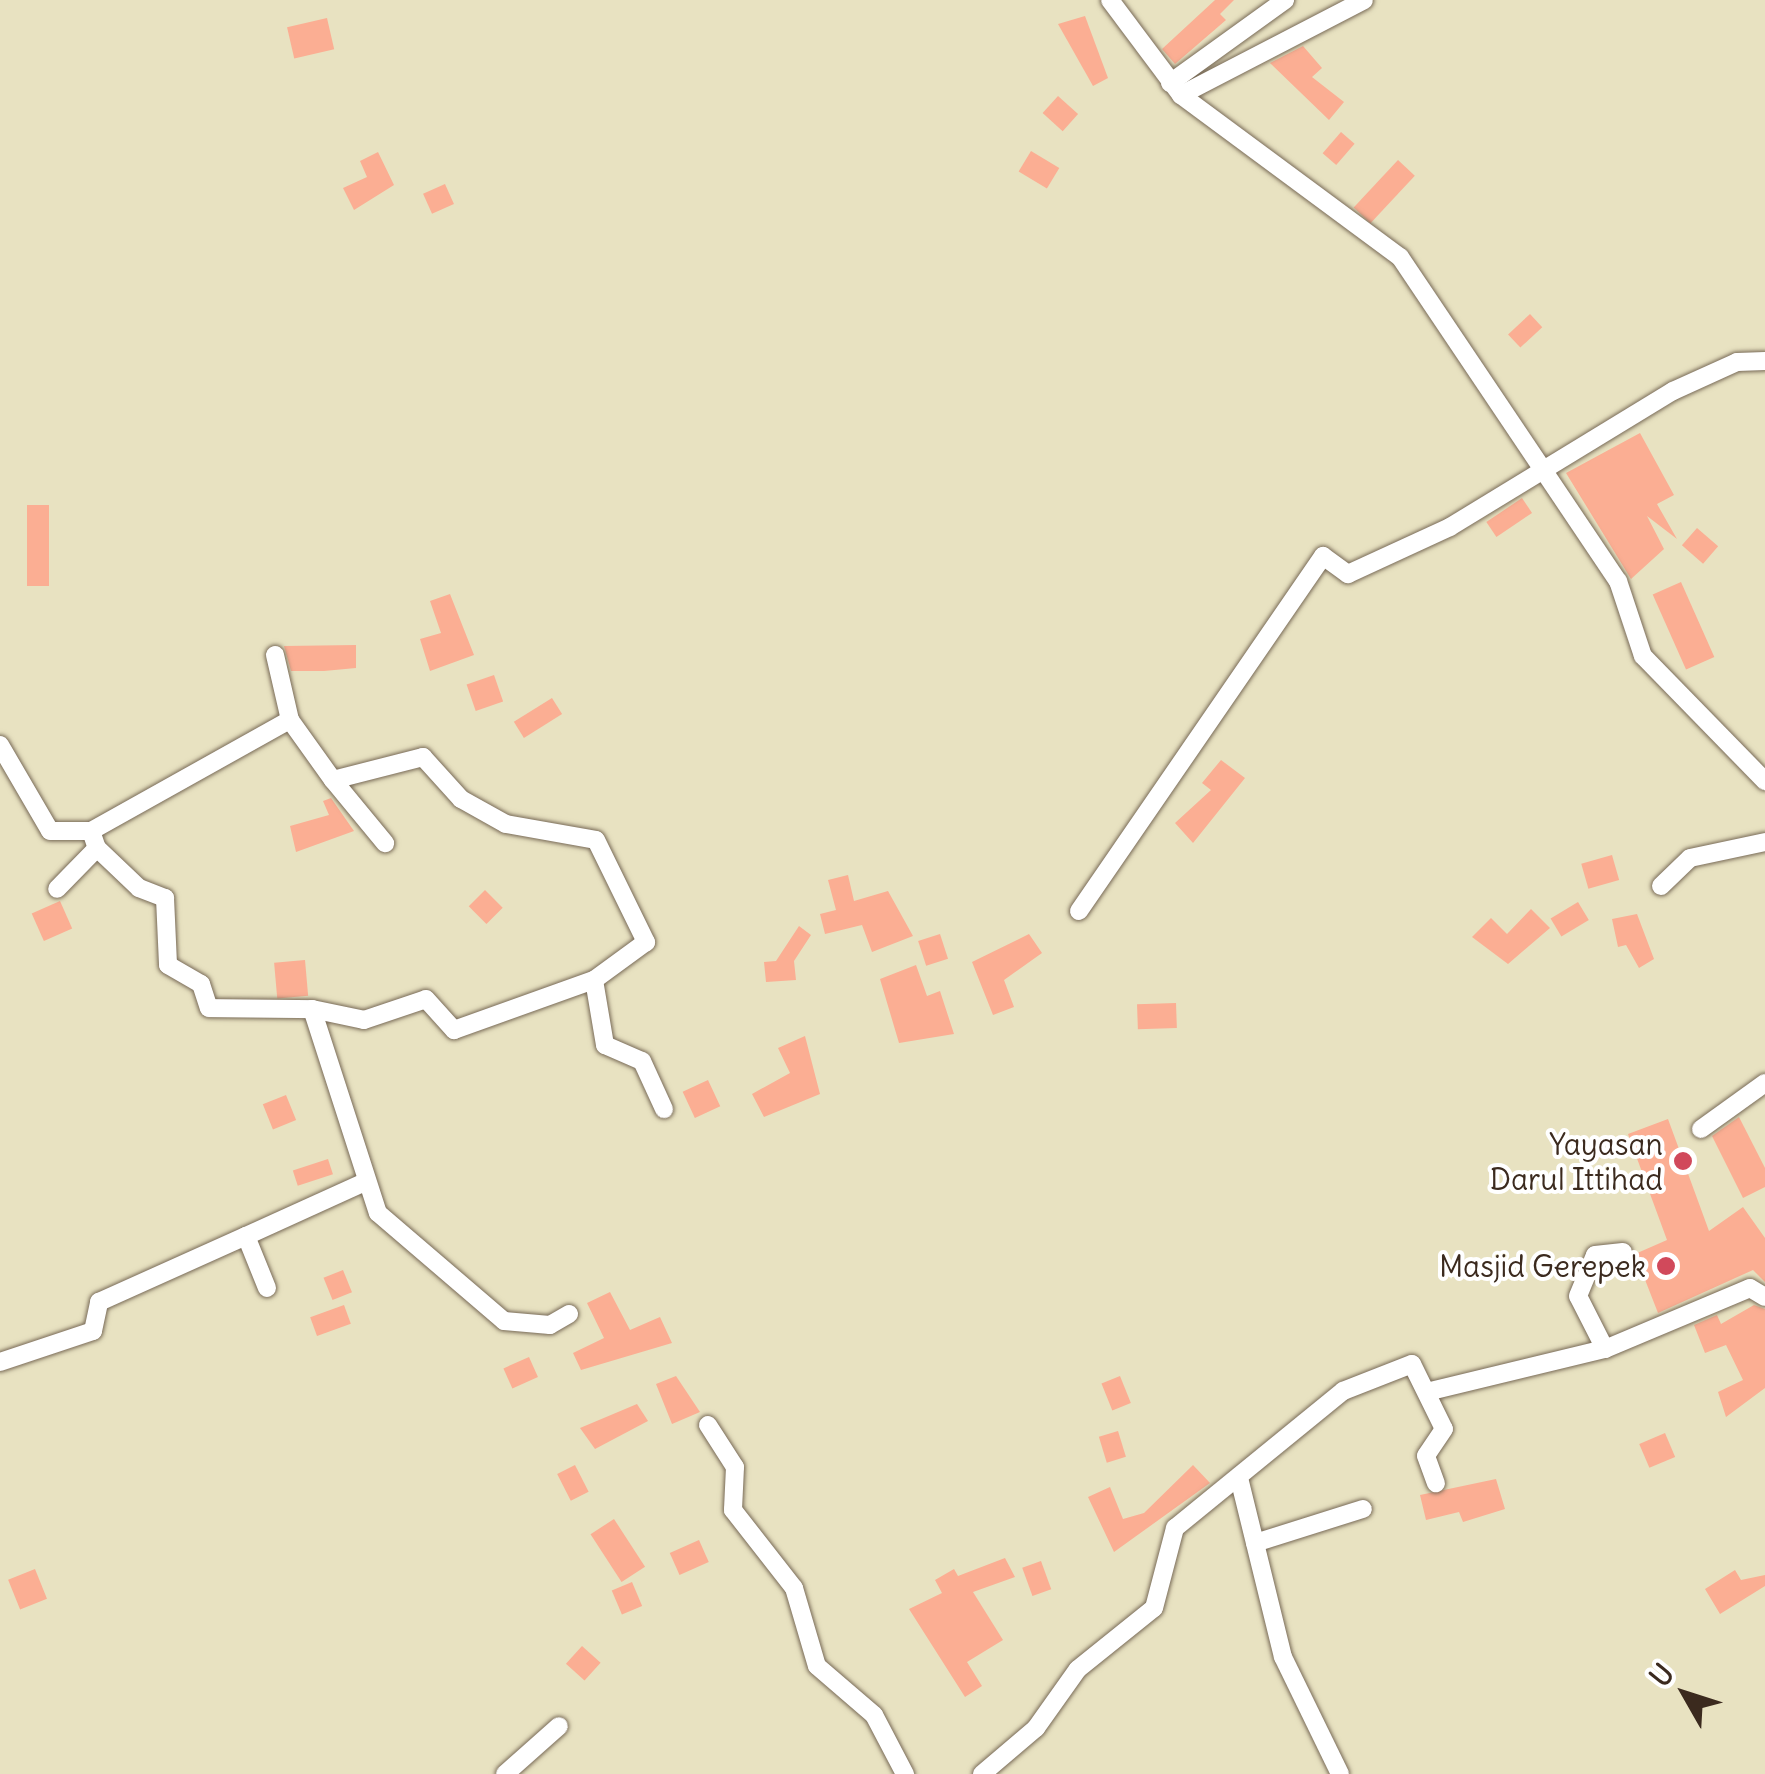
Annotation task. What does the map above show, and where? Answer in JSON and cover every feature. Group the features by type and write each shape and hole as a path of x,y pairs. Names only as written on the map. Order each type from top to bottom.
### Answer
{"street":[{"path":"1110,0 1176,89 1391,248 1546,466 1618,580 1642,656 1765,781"},
{"path":"1176,89 1286,0"},
{"path":"1176,89 1364,0"},
{"path":"1079,911 1322,556 1348,574 1450,527 1672,391 1765,360"},
{"path":"275,655 290,720 385,842"},
{"path":"56,889 94,839 290,720"},
{"path":"0,746 50,831 94,839 139,888 165,898 168,966 201,984 209,1008 312,1009 364,1020 426,999 454,1030 594,980 646,942 596,840 506,824 461,799 423,757 333,780"},
{"path":"1660,886 1690,858 1765,842"},
{"path":"594,980 606,1044 642,1061 664,1109"},
{"path":"312,1009 362,1182 378,1213 487,1311 550,1326 568,1314"},
{"path":"1701,1129 1765,1084"},
{"path":"0,1362 92,1331 99,1302 362,1182"},
{"path":"246,1236 267,1288"},
{"path":"1605,1350 1578,1296 1595,1255 1624,1252"},
{"path":"1427,1392 1605,1350 1750,1288 1765,1297"},
{"path":"982,1774 1036,1728 1078,1668 1142,1623 1161,1596 1161,1554 1175,1528 1240,1482 1372,1376 1408,1362 1427,1392 1444,1429 1426,1456 1436,1483"},
{"path":"708,1426 735,1467 733,1510 794,1588 817,1666 874,1715 905,1774"},
{"path":"1240,1482 1283,1657 1340,1774"},
{"path":"1255,1543 1363,1509"},
{"path":"504,1774 558,1726"}],"building":[{"path":"1215,0 1234,0 1220,14 1226,20 1175,64 1162,49"},
{"path":"1085,16 1108,78 1093,86 1058,24"},
{"path":"327,18 334,49 294,58 287,27"},
{"path":"1303,46 1322,68 1312,77 1344,102 1329,120 1270,63"},
{"path":"1058,96 1078,114 1063,131 1043,113"},
{"path":"1341,132 1355,144 1336,165 1323,153"},
{"path":"1031,151 1059,168 1047,189 1019,172"},
{"path":"378,152 394,185 354,210 343,188 367,177 360,161"},
{"path":"1398,160 1415,176 1370,223 1354,208"},
{"path":"445,184 454,204 432,214 423,194"},
{"path":"1530,314 1542,327 1520,348 1508,334"},
{"path":"1640,433 1674,495 1657,504 1677,539 1647,516 1664,549 1631,579 1566,473"},
{"path":"1522,498 1532,513 1496,537 1486,522"},
{"path":"27,505 49,505 49,586 27,586"},
{"path":"1697,528 1718,546 1703,564 1682,545"},
{"path":"1681,582 1714,657 1686,670 1653,595"},
{"path":"450,594 474,655 430,671 420,639 441,633 430,601"},
{"path":"356,645 356,668 324,671 291,671 284,646"},
{"path":"494,675 503,701 476,711 467,684"},
{"path":"552,698 562,714 524,738 514,722"},
{"path":"1221,760 1245,778 1193,843 1175,823 1211,790 1202,783"},
{"path":"331,798 354,831 296,852 290,826 329,815 323,801"},
{"path":"1612,855 1619,880 1588,889 1581,864"},
{"path":"848,875 854,901 888,891 913,936 872,952 862,925 825,934 820,914 836,910 828,880"},
{"path":"485,890 503,908 486,924 469,906"},
{"path":"60,901 72,928 44,941 32,914"},
{"path":"1578,902 1589,920 1561,936 1551,918"},
{"path":"1531,909 1550,928 1508,964 1472,937 1491,918 1507,934"},
{"path":"1637,914 1654,959 1639,968 1626,945 1618,947 1612,919"},
{"path":"799,926 811,935 794,961 796,980 766,982 764,962 776,961"},
{"path":"940,934 948,959 926,966 918,941"},
{"path":"1029,934 1042,953 1004,980 1014,1007 993,1015 972,962"},
{"path":"305,960 308,996 277,999 274,963"},
{"path":"916,965 927,996 940,991 954,1034 899,1043 880,979"},
{"path":"1176,1003 1177,1028 1138,1029 1137,1004"},
{"path":"805,1036 820,1094 764,1117 752,1094 790,1073 778,1048"},
{"path":"708,1080 720,1106 695,1118 683,1092"},
{"path":"286,1095 296,1120 273,1129 263,1104"},
{"path":"1739,1117 1765,1168 1765,1187 1743,1198 1712,1136"},
{"path":"1668,1119 1709,1231 1743,1207 1765,1238 1765,1282 1753,1270 1658,1313 1635,1254 1667,1240 1628,1134"},
{"path":"328,1159 333,1174 298,1186 293,1170"},
{"path":"343,1270 352,1292 333,1300 324,1278"},
{"path":"610,1292 630,1330 660,1317 672,1343 581,1370 573,1353 604,1338 587,1303"},
{"path":"344,1305 351,1324 317,1336 310,1317"},
{"path":"1754,1305 1765,1309 1765,1388 1726,1417 1718,1392 1743,1380 1726,1345 1705,1353 1694,1325 1717,1315 1721,1324"},
{"path":"529,1357 538,1377 512,1388 503,1368"},
{"path":"676,1376 700,1412 672,1424 656,1384"},
{"path":"1120,1376 1131,1403 1112,1410 1101,1383"},
{"path":"637,1404 648,1421 595,1449 580,1428"},
{"path":"1118,1431 1126,1457 1107,1463 1099,1437"},
{"path":"1665,1433 1675,1457 1649,1468 1639,1444"},
{"path":"575,1465 589,1492 571,1501 557,1474"},
{"path":"1193,1465 1210,1483 1114,1552 1088,1497 1110,1487 1123,1519 1144,1513"},
{"path":"1496,1479 1505,1509 1463,1522 1459,1512 1426,1520 1420,1495"},
{"path":"614,1519 645,1567 622,1582 591,1534"},
{"path":"699,1540 709,1562 680,1575 670,1553"},
{"path":"1005,1558 1015,1577 973,1592 1003,1640 967,1662 982,1686 965,1697 909,1609 942,1593 935,1580 954,1569 958,1576"},
{"path":"1041,1561 1051,1589 1032,1596 1022,1568"},
{"path":"35,1569 47,1599 20,1610 8,1580"},
{"path":"1735,1570 1741,1580 1765,1575 1765,1586 1720,1614 1705,1589"},
{"path":"632,1582 642,1606 622,1615 612,1591"},
{"path":"582,1646 601,1663 585,1681 566,1664"}],"place":[{"name":"Yayasan Darul Ittihad","path":"1683,1161"},
{"name":"Masjid Gerepek","path":"1666,1266"}]}
